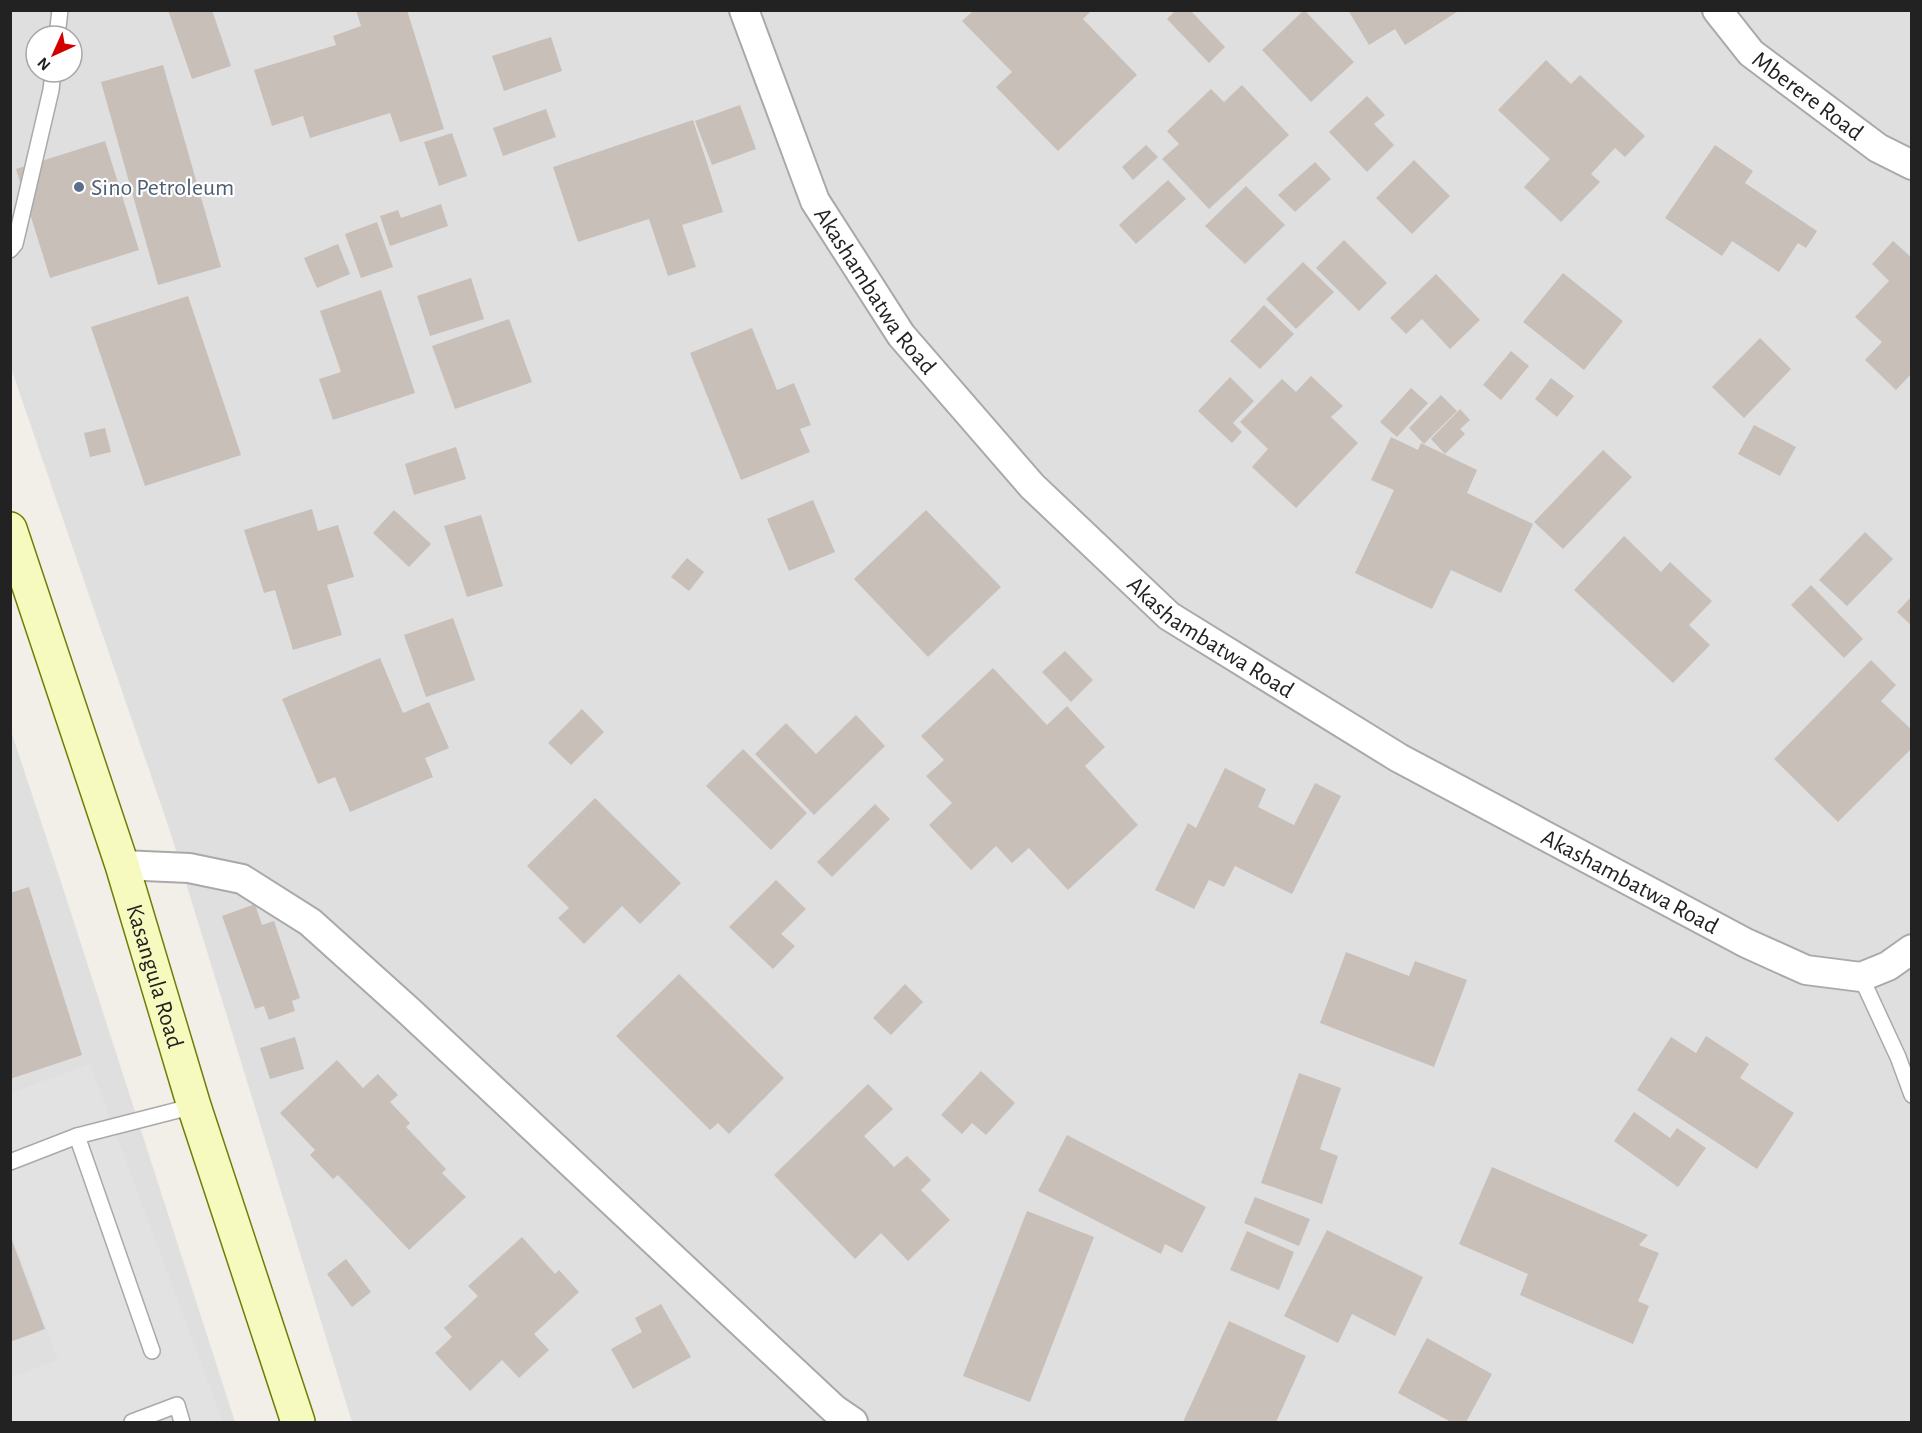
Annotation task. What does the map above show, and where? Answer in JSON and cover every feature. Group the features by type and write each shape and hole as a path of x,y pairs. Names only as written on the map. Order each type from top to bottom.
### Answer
{"main road":[{"name":"Kasangula Road","path":"10,529 122,866 194,1106 298,1422"}],"street":[{"name":"Akashambatwa Road","path":"744,10 815,201 901,335 1032,486 1169,616 1398,758 1746,943 1806,970 1862,976 1888,966 1911,949"},
{"name":"Mberere Road","path":"1717,10 1751,53 1878,148 1911,165"},
{"path":"122,866 189,868 242,879 310,922 410,1012 834,1409 853,1422"}],"lane":[{"path":"10,250 18,232 52,84"},
{"path":"1862,976 1898,1057 1911,1095"},
{"path":"10,1162 77,1136 194,1106"},
{"path":"77,1136 152,1351"},
{"path":"132,1422 177,1404 182,1422"}],"shaded area":[{"path":"10,11 1911,11 1911,1422 352,1422 169,828 11,368"},
{"path":"10,728 62,885 235,1422 11,1422"},
{"path":"90,1064 223,1422 11,1422 11,1377 58,1360 11,1232 11,1093"}],"building":[{"path":"168,10 212,10 231,66 192,79"},
{"path":"356,10 407,10 444,129 400,142 390,113 310,138 303,116 272,126 254,70 336,45 333,36 361,26"},
{"path":"974,10 1092,10 1083,19 1137,75 1058,151 996,87 1012,72 962,21"},
{"path":"1176,10 1190,10 1225,47 1209,63 1167,19"},
{"path":"1304,10 1354,62 1311,102 1262,50"},
{"path":"1348,10 1460,10 1405,45 1395,29 1369,45"},
{"path":"551,37 562,71 504,91 492,56"},
{"path":"1546,60 1571,84 1580,75 1645,136 1625,157 1615,148 1591,174 1600,182 1561,222 1524,187 1550,159 1498,110"},
{"path":"163,65 221,267 158,285 101,82"},
{"path":"1242,85 1289,135 1209,209 1162,159 1179,144 1167,131 1211,89 1224,102"},
{"path":"1367,96 1385,115 1374,124 1394,145 1367,172 1329,132"},
{"path":"740,105 756,149 712,165 695,121"},
{"path":"546,109 556,137 503,156 493,128"},
{"path":"693,120 723,212 682,225 696,267 668,276 649,219 578,242 553,167"},
{"path":"452,133 467,176 439,186 424,142"},
{"path":"105,141 139,250 50,278 16,169"},
{"path":"1146,145 1158,157 1133,180 1122,167"},
{"path":"1715,145 1753,171 1745,183 1817,231 1806,248 1798,243 1779,272 1732,241 1722,256 1665,218"},
{"path":"1414,160 1450,196 1412,234 1376,198"},
{"path":"1315,162 1331,179 1295,212 1278,195"},
{"path":"1168,180 1186,199 1136,244 1119,225"},
{"path":"1246,186 1285,225 1245,264 1205,226"},
{"path":"441,204 448,226 390,246 380,216 398,210 401,218"},
{"path":"377,222 393,267 361,278 345,234"},
{"path":"1344,240 1387,283 1359,311 1316,268"},
{"path":"1893,241 1912,258 1912,373 1896,390 1865,360 1882,342 1855,317 1889,281 1872,264"},
{"path":"338,244 350,274 317,288 304,258"},
{"path":"1303,262 1334,292 1296,329 1266,299"},
{"path":"1563,273 1623,321 1584,370 1523,322"},
{"path":"1436,274 1480,320 1450,349 1422,319 1406,334 1390,318"},
{"path":"471,278 484,319 430,336 417,296"},
{"path":"381,290 415,393 333,420 319,379 341,372 320,311"},
{"path":"188,296 241,455 145,486 91,327"},
{"path":"1264,305 1294,334 1260,369 1230,341"},
{"path":"509,319 532,382 455,409 432,346"},
{"path":"752,328 777,390 794,383 811,425 800,429 810,452 741,480 690,353"},
{"path":"1760,338 1791,369 1744,418 1712,387"},
{"path":"1511,351 1529,366 1501,400 1483,385"},
{"path":"1311,376 1343,406 1331,417 1358,443 1296,508 1252,467 1268,449 1240,422 1282,379 1296,392"},
{"path":"1230,377 1254,401 1233,423 1242,432 1232,443 1198,411"},
{"path":"1551,378 1574,396 1557,417 1535,399"},
{"path":"1411,388 1428,403 1397,437 1380,422"},
{"path":"1441,395 1457,411 1424,444 1409,428"},
{"path":"1460,409 1470,420 1460,429 1465,434 1445,454 1431,439"},
{"path":"1754,425 1796,447 1780,476 1738,454"},
{"path":"105,428 111,452 90,457 84,433"},
{"path":"1391,437 1418,450 1421,443 1477,470 1467,493 1533,524 1501,593 1451,570 1432,609 1355,573 1394,490 1371,480"},
{"path":"456,447 466,479 414,495 405,464"},
{"path":"1603,450 1632,477 1563,549 1534,522"},
{"path":"813,500 835,552 789,571 767,519"},
{"path":"312,509 318,531 338,525 354,577 327,585 342,635 293,650 275,590 264,593 244,530"},
{"path":"394,510 431,544 409,567 373,533"},
{"path":"926,510 1001,587 928,657 854,579"},
{"path":"481,515 503,586 467,597 444,526"},
{"path":"1865,532 1893,559 1847,606 1819,580"},
{"path":"1624,536 1661,572 1670,562 1712,601 1689,625 1710,645 1673,683 1574,590"},
{"path":"687,558 704,572 689,591 671,577"},
{"path":"1811,585 1863,639 1844,658 1791,605"},
{"path":"1912,596 1912,626 1897,612"},
{"path":"453,618 475,680 426,697 404,635"},
{"path":"1065,651 1093,680 1071,702 1042,672"},
{"path":"380,658 403,713 429,702 449,748 425,758 433,777 350,812 335,777 318,784 282,699"},
{"path":"1871,660 1896,685 1881,701 1912,730 1912,748 1838,822 1774,759"},
{"path":"993,668 1047,725 1067,706 1105,747 1085,766 1138,825 1068,890 1029,848 1012,863 996,846 971,870 929,825 952,803 926,776 944,760 921,736"},
{"path":"582,709 604,732 571,765 548,743"},
{"path":"856,715 885,746 814,815 755,754 786,723 816,754"},
{"path":"743,749 807,813 771,850 706,786"},
{"path":"1225,768 1266,789 1258,807 1294,825 1315,783 1341,796 1292,894 1235,866 1224,887 1209,880 1194,909 1155,890 1188,823 1196,828"},
{"path":"595,798 681,883 640,924 622,906 584,944 558,918 569,908 527,866"},
{"path":"875,804 890,819 832,877 817,862"},
{"path":"776,880 806,909 781,934 795,946 773,969 729,927"},
{"path":"29,887 82,1055 10,1079 10,893"},
{"path":"255,904 262,925 274,921 300,998 292,1001 295,1011 269,1020 264,1006 255,1009 222,916"},
{"path":"1346,952 1409,976 1415,961 1467,980 1434,1067 1320,1023"},
{"path":"679,974 784,1078 729,1134 718,1123 710,1130 616,1036"},
{"path":"905,984 923,1002 891,1035 873,1018"},
{"path":"1706,1036 1749,1064 1740,1078 1794,1113 1757,1169 1637,1090 1671,1037 1696,1053"},
{"path":"295,1037 304,1069 270,1079 260,1048"},
{"path":"337,1060 363,1088 378,1074 398,1095 390,1102 410,1123 406,1127 446,1169 442,1173 466,1197 409,1250 338,1175 333,1179 310,1155 315,1150 280,1113"},
{"path":"981,1071 1015,1103 986,1135 972,1123 962,1134 941,1115"},
{"path":"1299,1073 1341,1088 1320,1149 1338,1156 1322,1204 1261,1183"},
{"path":"868,1084 893,1109 864,1136 894,1167 907,1156 931,1180 921,1190 950,1220 908,1261 881,1233 855,1259 774,1175"},
{"path":"1634,1112 1670,1138 1677,1128 1706,1148 1678,1187 1614,1141"},
{"path":"1067,1135 1206,1207 1182,1253 1165,1244 1161,1254 1038,1191"},
{"path":"1492,1167 1648,1235 1639,1245 1659,1253 1638,1301 1649,1306 1633,1344 1520,1295 1528,1274 1459,1244"},
{"path":"1255,1197 1310,1219 1299,1246 1244,1223"},
{"path":"1027,1211 1094,1237 1030,1402 963,1376"},
{"path":"1327,1230 1423,1277 1395,1336 1352,1314 1338,1343 1284,1316"},
{"path":"1247,1231 1294,1252 1279,1290 1230,1270"},
{"path":"10,1235 45,1329 10,1342"},
{"path":"522,1237 555,1274 559,1270 579,1292 534,1334 549,1350 519,1378 502,1360 470,1391 435,1353 452,1337 444,1328 478,1296 468,1286"},
{"path":"346,1259 371,1292 352,1307 327,1274"},
{"path":"661,1304 691,1357 633,1389 611,1349 642,1332 635,1318"},
{"path":"1229,1321 1306,1356 1276,1422 1183,1422"},
{"path":"1427,1338 1492,1374 1466,1422 1451,1422 1398,1393"}],"place":[{"name":"Sino Petroleum","path":"79,187"}]}
